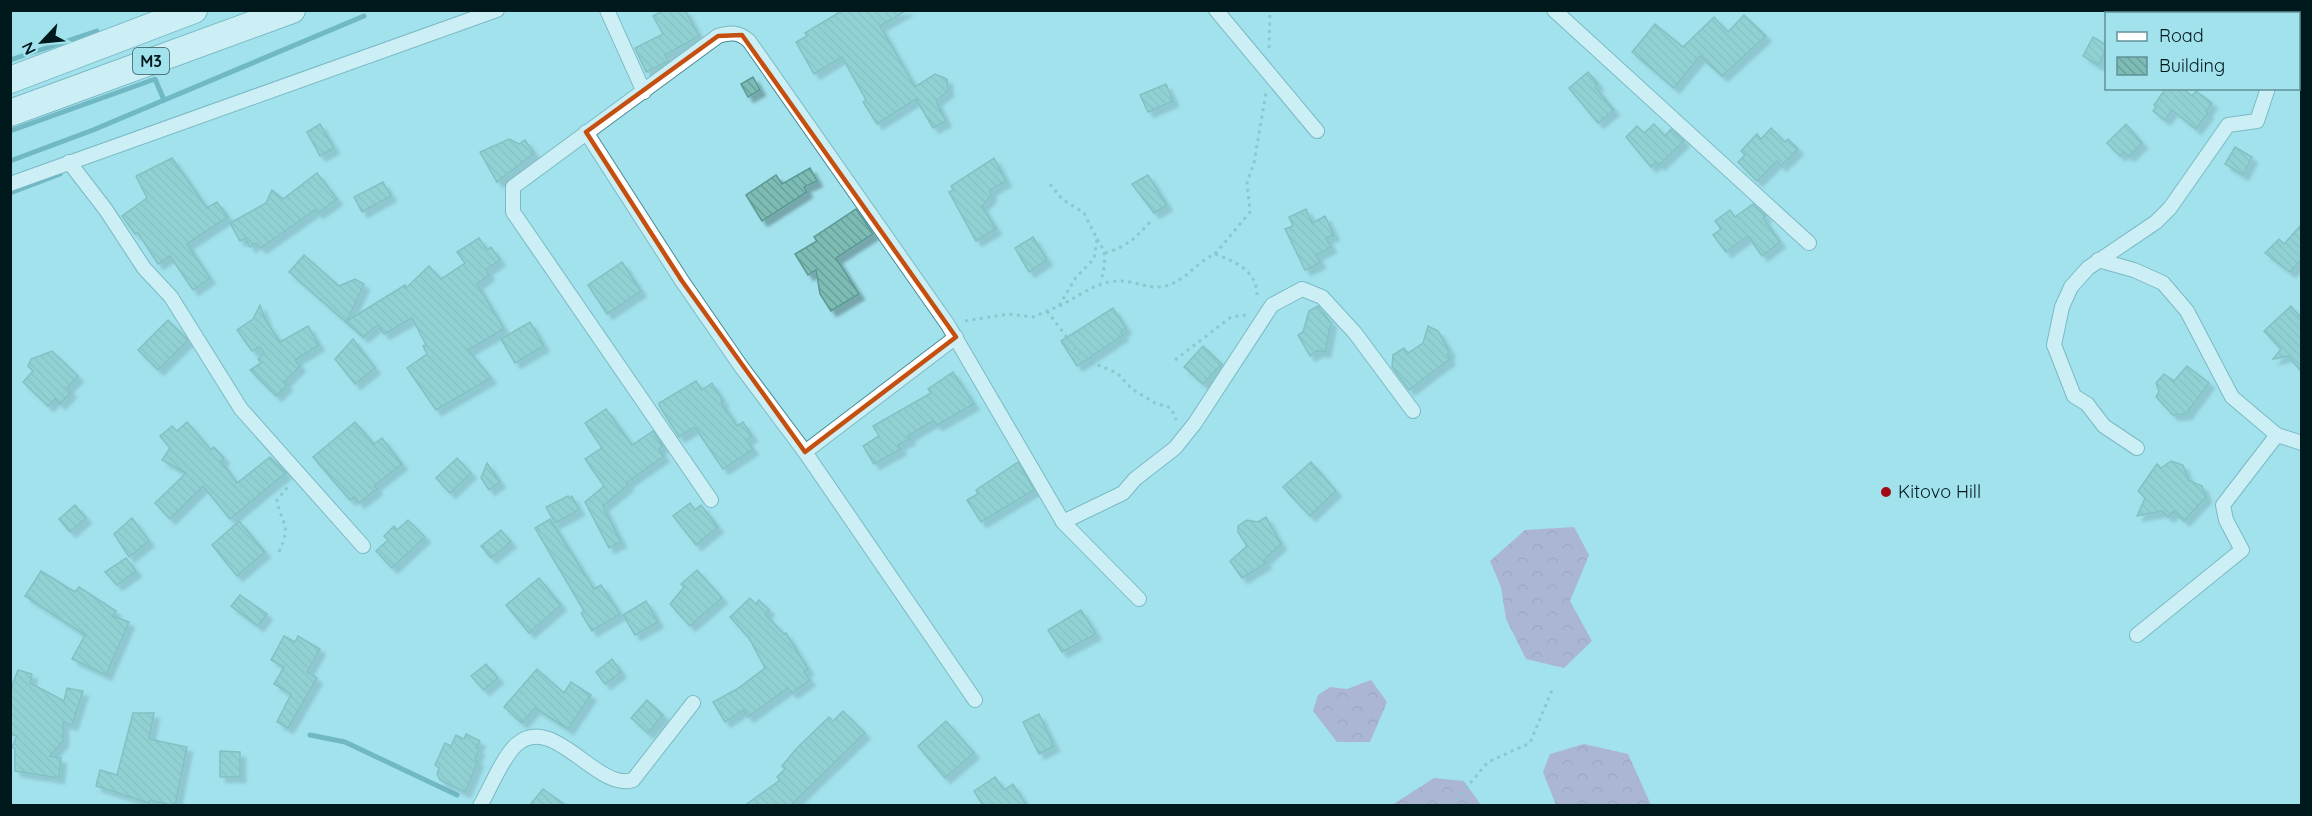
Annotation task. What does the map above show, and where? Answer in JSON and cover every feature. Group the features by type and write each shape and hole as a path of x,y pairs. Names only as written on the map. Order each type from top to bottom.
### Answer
{"highway":[{"name":"M3","path":"10,80 194,10"},
{"name":"M3","path":"10,113 292,10"}],"street":[{"path":"10,184 497,10"},
{"path":"607,10 644,92"},
{"path":"1216,10 1317,131"},
{"path":"1554,10 1809,243"},
{"path":"711,500 513,212 513,187 718,36 728,33 742,35 749,41 948,325 1063,522 1139,599"},
{"path":"2137,448 2104,426 2086,404 2074,396 2054,345 2062,307 2072,287 2098,260 2162,217 2184,191 2198,165 2228,124 2257,121 2267,90"},
{"path":"586,132 682,281 740,365 805,452 975,700"},
{"path":"69,162 106,210 144,268 171,297 241,409 363,546"},
{"path":"2098,260 2134,270 2163,283 2192,319 2232,397 2277,435 2301,443"},
{"path":"1063,522 1123,493 1134,479 1175,448 1195,423 1272,305 1285,296 1302,289 1322,297 1355,333 1413,411"},
{"path":"805,452 956,338"},
{"path":"2137,635 2242,550 2226,520 2223,505 2277,435"},
{"path":"480,806 513,747 532,737 552,739 608,775 627,782 633,780 693,704"}],"path":[{"path":"948,325 1008,314 1033,317 1059,306 1101,282 1124,281 1160,287 1184,279 1202,259 1215,254 1250,212 1247,182 1259,140 1268,75 1270,10"},
{"path":"1050,184 1062,199 1084,213 1105,254 1101,282"},
{"path":"1105,254 1122,248 1134,240 1150,222"},
{"path":"1059,306 1076,277 1094,259 1097,239"},
{"path":"1215,254 1238,263 1250,273 1258,290 1255,332"},
{"path":"1047,311 1077,351 1093,363 1117,373 1132,389 1155,403 1172,408 1183,436"},
{"path":"1175,360 1231,317 1248,315 1255,332"},
{"path":"279,552 287,535 286,522 277,500 284,488 302,475"},
{"path":"1451,806 1488,762 1530,743 1552,690"}],"highlighted area":[{"path":"742,35 956,337 805,452 682,281 586,132 718,36"}],"green space":[{"path":"1574,527 1589,555 1570,601 1592,641 1564,668 1526,659 1506,619 1501,587 1490,561 1525,530"},
{"path":"1371,680 1387,702 1370,742 1337,742 1313,711 1318,695 1330,687 1347,689"},
{"path":"1584,744 1628,754 1651,805 1556,805 1543,772 1550,754"},
{"path":"1434,778 1464,781 1481,805 1392,805"}],"building":[{"path":"664,10 685,10 699,36 665,55 669,61 646,72 635,48 663,34 653,16"},
{"path":"843,10 907,10 880,26 915,87 935,74 947,79 948,91 936,101 946,121 933,128 916,99 877,124 863,102 866,100 842,57 814,74 796,42 807,36 805,33"},
{"path":"1744,15 1766,36 1722,76 1700,56 1674,88 1632,52 1655,24 1683,47 1714,17 1728,32"},
{"path":"2093,37 2105,44 2105,52 2098,65 2083,56"},
{"path":"1588,72 1598,84 1595,87 1614,110 1598,123 1569,88"},
{"path":"753,77 760,90 748,97 741,84"},
{"path":"1166,84 1173,101 1148,112 1140,95"},
{"path":"2165,90 2184,90 2192,96 2196,91 2212,103 2206,111 2208,113 2196,129 2172,110 2165,120 2153,111 2156,107 2154,105"},
{"path":"320,124 334,148 320,156 307,132"},
{"path":"1654,124 1665,136 1671,129 1684,141 1659,165 1656,162 1651,167 1626,137 1637,126 1644,133"},
{"path":"2126,124 2142,143 2129,156 2124,152 2120,156 2107,143"},
{"path":"1771,128 1785,142 1788,139 1798,149 1781,166 1777,161 1757,181 1738,162 1745,155 1741,151 1757,134 1761,139"},
{"path":"509,139 519,144 525,140 534,153 497,182 480,152"},
{"path":"2235,147 2252,157 2243,175 2225,164"},
{"path":"172,158 207,208 217,202 228,217 187,244 210,278 193,290 170,256 158,264 138,233 135,234 122,216 147,198 136,176"},
{"path":"994,158 1006,181 990,190 991,196 982,206 996,229 976,241 949,192 953,190 951,186"},
{"path":"810,168 817,181 804,187 807,192 762,221 746,195 776,175 782,184"},
{"path":"317,173 337,199 318,213 315,210 261,248 256,243 250,247 245,238 240,241 230,223 266,203 272,190 283,199"},
{"path":"1148,175 1167,205 1154,213 1132,184"},
{"path":"383,182 391,196 362,212 354,197"},
{"path":"1753,204 1766,216 1763,218 1780,242 1762,256 1748,236 1726,252 1713,235 1721,229 1715,221 1730,210 1735,217"},
{"path":"856,209 873,234 836,258 859,294 831,311 820,294 816,270 808,275 795,254 817,241 814,237"},
{"path":"1306,209 1312,223 1325,216 1334,235 1326,238 1331,247 1316,255 1320,263 1305,270 1285,229 1293,226 1289,217"},
{"path":"2301,225 2301,260 2290,272 2265,253 2279,239 2284,244"},
{"path":"1033,237 1047,260 1029,272 1015,248"},
{"path":"479,238 487,250 491,247 500,260 486,270 489,275 477,284 504,329 468,350 491,378 436,410 407,368 427,354 423,346 426,345 412,318 384,334 378,325 363,337 289,272 304,255 339,286 355,279 364,284 347,321 405,285 406,288 429,266 441,279 465,263 457,252"},
{"path":"622,262 641,291 607,314 588,285"},
{"path":"260,305 266,321 280,342 308,326 319,345 295,360 300,366 284,382 287,385 276,396 250,370 261,363 258,359 264,353 260,347 252,351 237,330 253,319"},
{"path":"1318,306 1331,323 1325,352 1317,351 1310,356 1298,335 1303,332 1309,311"},
{"path":"2291,306 2301,318 2301,371 2288,356 2273,359 2281,349 2264,331"},
{"path":"1113,308 1126,328 1121,332 1123,335 1077,366 1061,341"},
{"path":"168,320 188,340 158,370 138,350"},
{"path":"530,322 544,346 515,363 501,339"},
{"path":"1428,326 1438,331 1450,352 1447,354 1450,359 1409,390 1392,367 1393,355 1404,348 1408,353 1423,343"},
{"path":"353,339 375,368 355,384 335,359"},
{"path":"1203,346 1222,364 1203,384 1184,367"},
{"path":"52,351 78,376 67,388 71,392 60,404 55,399 48,406 23,382 33,371 28,366 31,359"},
{"path":"2187,366 2209,383 2186,414 2173,415 2156,397 2159,392 2156,383 2164,374 2174,381"},
{"path":"953,372 974,404 937,425 933,421 908,436 910,439 898,445 901,449 874,464 863,446 879,436 873,426 931,393 928,389"},
{"path":"696,381 702,390 712,383 737,426 743,422 752,436 746,440 753,449 723,469 696,429 693,428 679,437 660,407 659,403"},
{"path":"606,409 632,445 653,431 663,446 659,449 664,456 626,483 628,485 603,506 621,542 609,548 585,502 604,486 585,459 602,448 585,423"},
{"path":"187,422 211,450 214,447 224,458 221,461 237,483 270,457 286,473 230,519 203,486 170,519 155,503 186,473 162,460 170,448 160,436 172,426 177,431"},
{"path":"355,422 374,444 382,438 402,464 374,486 377,489 359,503 355,497 350,500 313,457"},
{"path":"457,458 471,473 450,493 436,478"},
{"path":"2171,461 2183,465 2188,480 2202,486 2206,497 2184,521 2174,511 2168,517 2162,511 2137,516 2145,498 2138,491 2157,464 2161,468"},
{"path":"1018,462 1034,490 981,522 967,500 978,494 976,490"},
{"path":"1311,462 1336,491 1310,516 1283,487"},
{"path":"487,463 500,482 489,490 481,478"},
{"path":"568,496 569,498 572,496 579,510 555,523 546,507"},
{"path":"690,503 695,510 701,505 718,527 696,545 673,516"},
{"path":"75,505 86,518 70,532 59,519"},
{"path":"1266,517 1281,544 1264,560 1266,563 1242,578 1230,561 1247,546 1238,532 1238,526 1247,520 1258,522"},
{"path":"132,518 149,541 129,557 114,534"},
{"path":"550,519 594,589 601,585 620,614 592,631 581,613 584,611 535,528"},
{"path":"408,520 425,537 392,568 376,551 388,540 384,536 394,526 397,530"},
{"path":"239,521 265,552 237,576 212,545"},
{"path":"501,530 511,542 491,558 481,546"},
{"path":"126,558 136,571 117,585 105,572"},
{"path":"697,570 722,598 690,626 670,604 684,587 681,584"},
{"path":"41,571 75,592 79,587 116,611 113,616 129,622 106,675 72,659 85,635 25,596"},
{"path":"539,578 561,605 529,633 506,605"},
{"path":"240,595 267,614 258,626 231,606"},
{"path":"750,598 756,604 759,600 769,610 765,614 784,634 786,633 808,669 804,672 810,680 792,693 788,688 748,717 743,710 725,722 713,702 737,689 765,668 749,638 730,617"},
{"path":"646,601 658,622 635,635 623,615"},
{"path":"1081,610 1096,634 1062,652 1048,630"},
{"path":"284,636 295,642 298,636 320,649 307,672 317,678 288,728 277,722 291,694 274,684 284,667 271,660"},
{"path":"612,659 621,672 605,684 596,672"},
{"path":"486,664 498,678 484,690 471,676"},
{"path":"537,669 564,693 571,682 591,695 568,729 535,708 522,723 504,707"},
{"path":"18,670 32,674 30,683 64,701 67,688 83,691 72,725 63,722 63,741 50,756 61,758 59,778 15,771 15,749 12,747 17,736 10,734 10,691"},
{"path":"647,700 663,715 648,733 631,718"},
{"path":"843,711 865,733 790,806 744,806 780,780 777,777 785,769 782,766 796,749 829,717 833,721"},
{"path":"133,713 154,713 149,739 187,747 175,806 150,800 149,803 96,786 100,770 117,775"},
{"path":"1039,714 1054,746 1039,754 1023,722"},
{"path":"946,721 974,753 945,778 918,746"},
{"path":"466,734 480,741 476,748 479,749 475,760 478,761 465,792 440,780 437,774 439,768 435,765 445,743 451,746 456,735 464,739"},
{"path":"220,751 240,752 240,777 220,777"},
{"path":"995,777 1004,790 1013,784 1027,806 980,806 982,804 974,791"},
{"path":"543,789 567,806 529,806"}],"waterway":[{"path":"10,161 93,130 364,16"},
{"path":"10,60 97,31"},
{"path":"10,131 155,79 164,100"},
{"path":"10,193 60,174"},
{"path":"310,735 345,742 457,795"}],"place":[{"name":"Kitovo Hill","path":"1886,492"}]}
